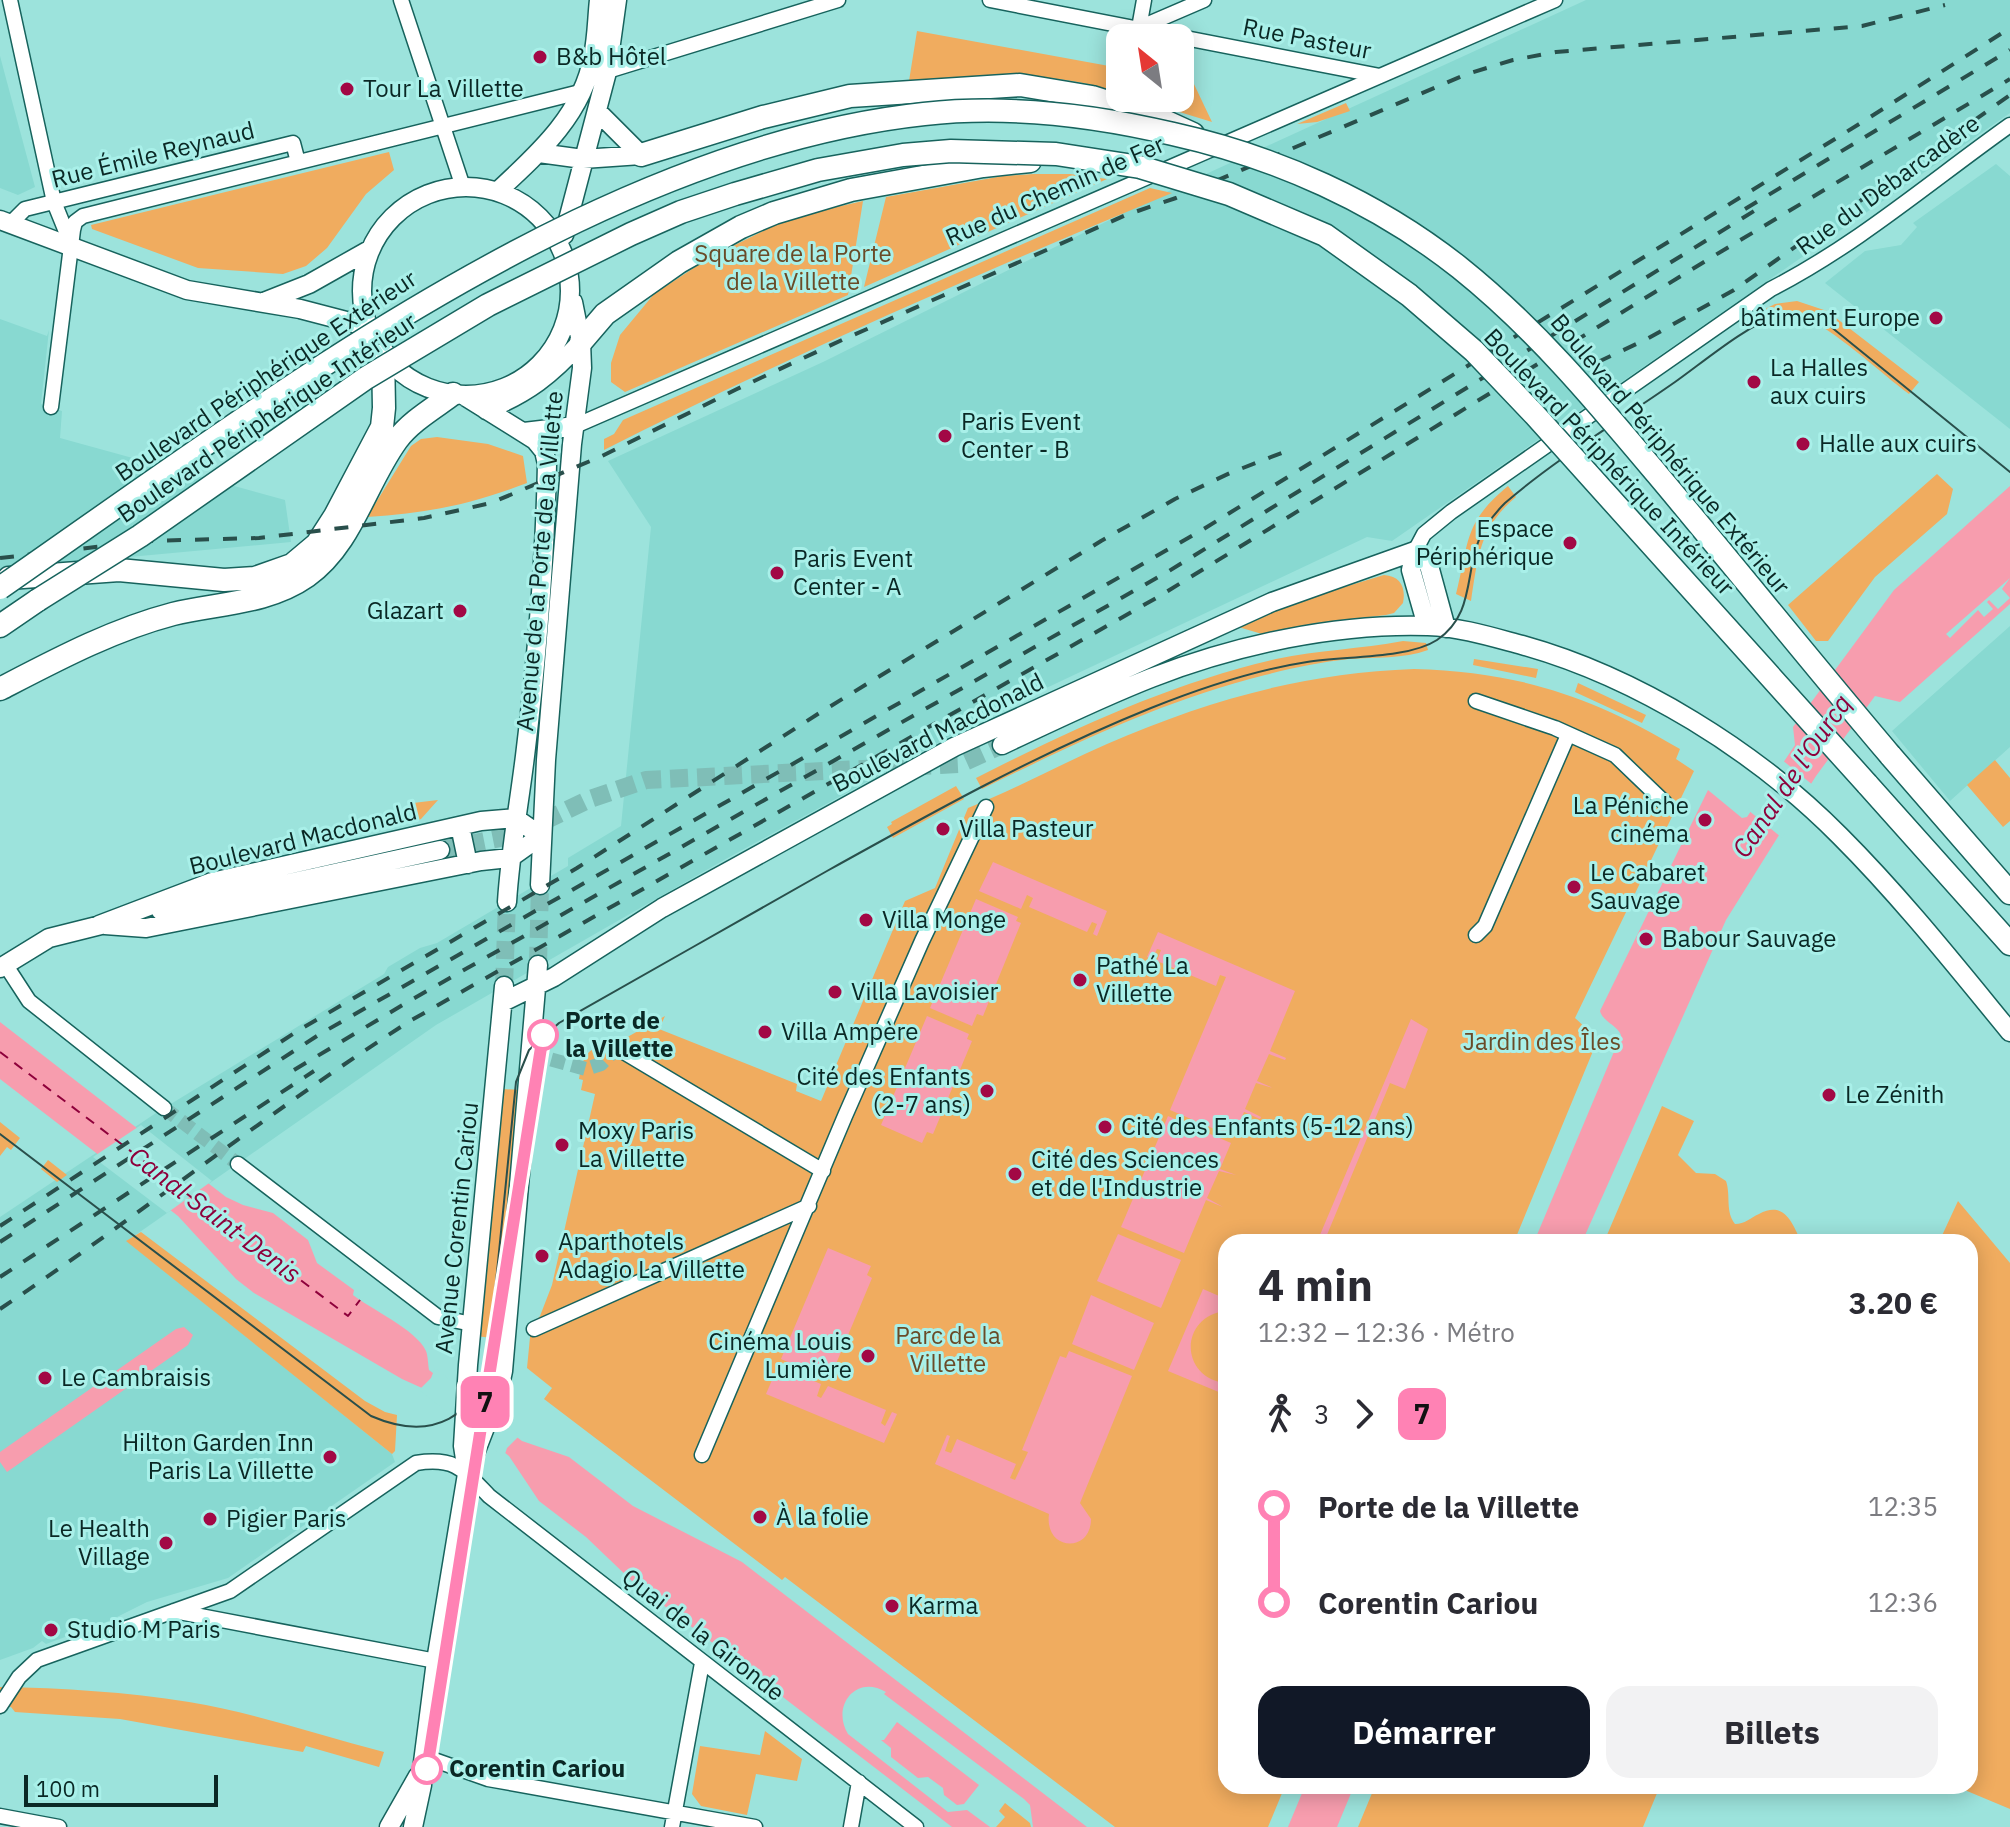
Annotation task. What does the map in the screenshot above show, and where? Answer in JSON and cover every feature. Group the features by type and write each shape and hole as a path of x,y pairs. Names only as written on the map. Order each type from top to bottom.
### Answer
{"highway":[{"path":"641,155 812,104 850,96 1020,85 1092,97 1158,118 1212,142"},
{"name":"Boulevard Périphérique Extérieur","path":"0,588 316,369 405,312 529,244 608,206 705,166 800,137 854,125 937,113 1001,111 1149,128 1212,142 1288,169 1360,202 1458,266 1526,325 1585,387 1890,755 2010,893"},
{"name":"Boulevard Périphérique Intérieur","path":"0,626 140,536 311,414 417,346 511,293 681,212 780,180 903,155 992,150 1103,160 1180,177 1325,235 1409,295 1474,351 2010,944"},
{"path":"581,342 605,314 679,262 741,227 774,213 819,198 1010,162 1103,160"},
{"path":"0,578 119,570 224,580 255,578 281,570 309,552 335,516 382,427 383,353"},
{"path":"0,689 87,645 173,614 272,594 299,581 335,549 398,438 458,395"},
{"path":"171,575 181,596 173,614"}],"main road":[{"path":"561,247 597,111 615,69 602,51 599,0"},
{"path":"498,191 539,153 563,125 602,51 617,0"},
{"path":"597,111 641,155"},
{"path":"539,153 583,159 641,155"},
{"path":"463,187 498,191 530,208 548,226 561,247 571,291 565,324 559,339 539,365 504,388 458,395 421,385 383,353 369,327 364,312 363,280 371,249 386,224 408,205 434,192 463,187"},
{"path":"5,222 71,244 187,290 264,302 369,327"},
{"path":"264,302 309,284 371,249"},
{"name":"Avenue de la Porte de la Villette","path":"541,836 582,368 581,342 571,291"},
{"path":"486,410 533,388 581,342"},
{"name":"Avenue de la Porte de la Villette","path":"458,395 524,432 540,445 547,464 543,582 525,759 510,858"},
{"path":"524,432 575,426"},
{"path":"1427,626 1411,570 1415,551 1428,562 1446,628"},
{"name":"Boulevard Macdonald","path":"504,994 537,987 662,908 952,756 1272,602 1415,551"},
{"name":"Boulevard Macdonald","path":"1002,745 1152,678 1220,657 1325,633 1427,626 1483,634 1553,654 1622,683 1693,722 1765,772 1830,827 1905,905 2010,1032"},
{"path":"525,759 546,760"},
{"path":"515,818 541,836 540,885"},
{"name":"Boulevard Macdonald","path":"99,925 212,882 460,826 515,818"},
{"path":"460,826 468,864"},
{"name":"Boulevard Macdonald","path":"99,925 146,928 510,858 541,836"},
{"name":"Boulevard Macdonald","path":"3,966 49,938 440,850"},
{"path":"507,902 510,858"},
{"path":"537,987 538,965"},
{"name":"Avenue Corentin Cariou","path":"413,1827 422,1785 436,1661 467,1474 495,1402 503,1371 537,987"},
{"name":"Avenue Corentin Cariou","path":"467,1474 463,1446 472,1324 504,994"},
{"path":"389,1827 423,1763"}],"street":[{"path":"10,0 54,202 71,244 51,407"},
{"path":"401,0 463,187"},
{"name":"Rue Émile Reynaud","path":"71,244 74,226 83,216 443,126 583,85 615,69 838,0"},
{"name":"Rue Pasteur","path":"990,0 1118,24"},
{"path":"1140,24 1144,0"},
{"path":"1148,24 1204,0"},
{"name":"Rue du Chemin de Fer","path":"575,426 1555,0"},
{"name":"Rue Pasteur","path":"1194,39 1380,76"},
{"name":"Rue du Débarcadère","path":"1415,551 1424,534 1438,522 1758,298 1802,274 1895,210 2010,125"},
{"name":"Rue Émile Reynaud","path":"5,222 25,209 293,143 298,162"},
{"path":"1476,701 1615,755 1665,803"},
{"path":"1476,935 1485,926 1568,735"},
{"path":"702,1455 823,1171 830,1143 986,807"},
{"path":"3,966 29,1001 164,1108"},
{"path":"617,1048 823,1171"},
{"path":"238,1164 438,1317 472,1324"},
{"path":"534,1329 807,1203"},
{"path":"465,1424 495,1402"},
{"path":"0,1706 19,1677 37,1660 230,1591 416,1463 445,1461 467,1474"},
{"name":"Quai de la Gironde","path":"467,1474 489,1496 916,1827"},
{"path":"174,1611 436,1661"},
{"path":"674,1820 702,1663"},
{"path":"423,1763 674,1820 755,1827"},
{"path":"851,1827 859,1782"},
{"path":"0,1816 59,1827"}],"shaded area":[{"path":"1586,0 2010,0 2010,113 1392,541 1367,537 987,716 724,860 436,1025 127,1241 392,1454 395,1462 228,1578 147,1602 109,1621 46,1644 42,1641 33,1648 0,1660 0,1217 156,1113 384,974 388,967 420,948 437,943 568,866 568,858 621,826 651,527 608,461 823,362 1158,196"},
{"path":"0,56 35,187 18,195 0,188"},
{"path":"1996,164 2010,176 2010,429 1825,283 1865,251 1901,245 1917,227 1913,223"},
{"path":"0,319 47,336 49,330 41,404 62,411 60,438 285,500 291,542 0,569"},
{"path":"2010,626 2010,747 1950,801 1892,731"}],"green space":[{"path":"917,31 1106,65 1106,89 1069,80 1016,76 909,81"},
{"path":"1194,84 1212,122 1180,112 1194,112"},
{"path":"1346,103 1350,111 1317,122 1297,124"},
{"path":"389,152 394,170 366,194 327,248 306,266 283,274 198,268 92,229 91,225"},
{"name":"Square de la Porte de la Villette","path":"1070,174 1107,179 864,287 886,197 1003,176"},
{"path":"1150,188 1172,193 885,316 604,450 604,439 614,434 623,420"},
{"name":"Square de la Porte de la Villette","path":"863,201 848,295 625,392 611,382 611,363 620,335 654,294 709,258 773,226"},
{"path":"1797,301 1827,311 1919,382 1909,394 1842,340 1803,318 1776,320 1761,327 1753,315 1775,304"},
{"path":"437,437 488,444 523,456 527,483 448,507 367,517 411,446 421,439"},
{"path":"1937,474 1953,489 1947,514 1875,577 1828,641 1816,641 1788,605"},
{"path":"1508,486 1516,497 1487,532 1471,601 1456,594 1466,547 1483,511"},
{"path":"1384,575 1398,580 1403,588 1403,603 1394,613 1262,634 1235,626 1268,610"},
{"path":"1403,641 1426,643 1428,650 1317,664 1228,685 1120,724 982,789 976,778 1085,725 1198,681 1276,659"},
{"path":"1474,659 1538,669 1536,678 1473,665"},
{"name":"Parc de la Villette","path":"1414,669 1452,671 1487,675 1553,690 1647,730 1680,749 1676,759 1694,771 1575,1018 1598,1039 1517,1234 1218,1234 1218,1794 1282,1794 1268,1827 1115,1827 544,1399 552,1388 527,1368 531,1327 540,1316 552,1285 595,1094 581,1090 583,1080 579,1079 587,1055 593,1049 597,1054 665,1016 659,1029 797,1084 796,1091 821,1101 905,901 935,888 968,808 1107,744 1182,714 1295,683"},
{"path":"1578,683 1646,715 1642,723 1575,692"},
{"path":"1995,760 2010,778 2010,821 2003,827 1967,785"},
{"path":"956,786 964,799 893,838 887,827 891,822"},
{"path":"438,800 421,819 416,821 413,803"},
{"path":"502,1089 523,1090 500,1339 476,1336"},
{"path":"1662,1106 1694,1121 1678,1155 1696,1173 1715,1174 1726,1181 1730,1214 1735,1224 1775,1210 1786,1216 1798,1234 1607,1234"},
{"path":"0,1122 20,1138 11,1150 7,1147 0,1156"},
{"path":"48,1160 67,1175 57,1182 41,1169"},
{"path":"1958,1201 2010,1263 2010,1809 1974,1794 1978,1794 1978,1234 1943,1234"},
{"path":"141,1232 365,1401 397,1415 395,1451 392,1454 126,1241"},
{"path":"0,1687 94,1691 189,1702 263,1718 384,1752 379,1767 306,1746 303,1752 120,1719 15,1712 11,1707 0,1706"},
{"path":"765,1731 802,1759 797,1781 756,1774 747,1815 701,1806 692,1794 700,1746 760,1755"},
{"path":"1372,1794 1657,1794 1643,1827 1358,1827"},
{"path":"1005,1803 1031,1827 996,1827 1005,1817 999,1811"}],"water":[{"name":"Canal de l'Ourcq","path":"2010,486 2010,604 1900,702 1875,696 1816,776 1726,920 1586,1234 1537,1234 1621,1035 1600,1011 1708,790 1742,818 1747,817 1795,745 1793,727 1894,590"},
{"path":"993,862 1107,911 1097,936 1093,934 1097,924 1092,922 1087,932 1029,907 1033,898 1027,895 1021,909 979,891"},
{"path":"976,899 1018,917 1016,921 1021,923 983,1016 977,1014 972,1026 930,1008"},
{"path":"1158,932 1295,991 1270,1051 1286,1058 1269,1054 1257,1081 1273,1088 1256,1083 1245,1109 1261,1117 1244,1112 1233,1137 1170,1110 1226,977 1220,975 1216,986 1157,961 1161,950 1157,949 1152,959 1147,957"},
{"path":"927,1016 969,1034 967,1039 972,1041 933,1134 927,1132 922,1143 881,1125"},
{"path":"1411,1019 1428,1029 1405,1089 1390,1083 1327,1234 1320,1234"},
{"name":"Canal Saint-Denis","path":"0,1022 226,1197 273,1213 308,1240 317,1263 354,1290 353,1295 403,1327 421,1343 427,1353 429,1370 522,1441 569,1457 633,1506 742,1562 1087,1827 1033,1827 1030,1805 1024,1799 884,1694 886,1692 875,1687 856,1690 849,1696 843,1713 848,1734 948,1812 967,1810 990,1827 952,1827 632,1581 586,1537 539,1501 509,1456 422,1388 254,1293 236,1279 178,1216 0,1079"},
{"path":"1168,1116 1231,1143 1220,1169 1236,1175 1219,1171 1207,1198 1223,1207 1206,1200 1184,1253 1121,1227"},
{"path":"1118,1234 1181,1260 1161,1308 1097,1281"},
{"path":"828,1248 871,1266 867,1275 872,1278 833,1371 828,1369 824,1378 781,1359"},
{"path":"1203,1289 1218,1296 1218,1313 1200,1324 1193,1335 1191,1347 1193,1359 1200,1370 1218,1381 1218,1392 1168,1371"},
{"path":"1091,1295 1154,1323 1134,1370 1072,1344"},
{"path":"184,1327 193,1335 188,1345 7,1472 0,1462 0,1452 176,1329"},
{"path":"1069,1351 1132,1376 1080,1503 1091,1519 1089,1530 1084,1538 1068,1544 1053,1535 1049,1514 935,1464 947,1435 950,1436 945,1451 951,1453 957,1439 1016,1464 1010,1478 1015,1480 1028,1452 1022,1450 1060,1356 1066,1358"},
{"path":"778,1366 821,1384 817,1396 821,1398 828,1386 886,1410 881,1423 885,1426 892,1412 897,1414 884,1443 766,1394"},
{"path":"897,1722 979,1785 964,1804 957,1805 944,1795 943,1788 928,1777 918,1778 891,1757 891,1748 881,1740"},
{"path":"1302,1794 1351,1794 1337,1827 1288,1827"}],"pier":[{"path":"2010,578 2002,589 2010,598 1998,609 1989,600 1987,602 1993,609 1984,617 1978,610 1950,638 1946,634"},
{"path":"1781,759 1814,786 1782,838 1748,810"},
{"path":"141,1125 212,1181 167,1213 93,1157"},
{"path":"435,1368 520,1435 507,1448 504,1457 419,1390 431,1378"}],"ferry route":[{"path":"0,1052 348,1316 360,1300"}],"tunnel":[{"path":"440,850 515,835 590,799 646,780 960,764 1002,745"},
{"path":"538,965 540,885"},
{"path":"504,986 507,902"},
{"path":"531,1054 586,1069 601,1064 617,1048"},
{"path":"164,1108 238,1164"}],"tram line":[{"path":"0,1134 371,1416 413,1426 432,1425 449,1419 463,1409 484,1375 489,1352 516,1082 529,1050 559,1023 907,827 987,784 1109,726 1189,694 1248,675 1307,662 1410,651 1437,640 1448,631 1462,610 1478,541 1505,503 1567,455 1725,345 1752,327 1777,316 1805,315 1830,326 2010,472"}],"railway":[{"path":"0,558 148,541 259,538 424,518 491,503 602,456 842,340 1126,215 1176,198 1467,74 1513,60 1556,52 1862,26 1945,5"},
{"path":"0,1242 320,1034 1202,530 2010,28"},
{"path":"1745,209 2010,50"},
{"path":"0,1309 306,1091 410,1021 1158,597 1712,257 2010,79"},
{"path":"1598,362 1647,339 1734,290 2010,95"},
{"path":"294,1070 411,1000 1169,571 1759,208"},
{"path":"0,1226 299,1030 577,868 821,712 1101,541 1175,499 1284,452"},
{"path":"0,1277 314,1071"}],"metro line":[{"name":"7","path":"427,1769 543,1035"}],"place":[{"name":"B&b Hôtel","path":"540,57"},
{"name":"Tour La Villette","path":"347,89"},
{"name":"bâtiment Europe","path":"1936,318"},
{"name":"La Halles aux cuirs","path":"1754,382"},
{"name":"Paris Event Center - B","path":"945,436"},
{"name":"Halle aux cuirs","path":"1803,444"},
{"name":"Espace Périphérique","path":"1570,543"},
{"name":"Paris Event Center - A","path":"777,573"},
{"name":"Glazart","path":"460,611"},
{"name":"La Péniche cinéma","path":"1705,820"},
{"name":"Villa Pasteur","path":"943,829"},
{"name":"Le Cabaret Sauvage","path":"1574,887"},
{"name":"Villa Monge","path":"866,920"},
{"name":"Babour Sauvage","path":"1646,939"},
{"name":"Pathé La Villette","path":"1080,980"},
{"name":"Villa Lavoisier","path":"835,992"},
{"name":"Villa Ampère","path":"765,1032"},
{"name":"Porte de la Villette","path":"543,1035"},
{"name":"Cité des Enfants (2-7 ans)","path":"987,1091"},
{"name":"Le Zénith","path":"1829,1095"},
{"name":"Cité des Enfants (5-12 ans)","path":"1105,1127"},
{"name":"Moxy Paris La Villette","path":"562,1145"},
{"name":"Cité des Sciences et de l'Industrie","path":"1015,1174"},
{"name":"Aparthotels Adagio La Villette","path":"542,1256"},
{"name":"Cinéma Louis Lumière","path":"868,1356"},
{"name":"Le Cambraisis","path":"45,1378"},
{"name":"Hilton Garden Inn Paris La Villette","path":"330,1457"},
{"name":"À la folie","path":"760,1517"},
{"name":"Pigier Paris","path":"210,1519"},
{"name":"Le Health Village","path":"166,1543"},
{"name":"Karma","path":"892,1606"},
{"name":"Studio M Paris","path":"51,1630"},
{"name":"Corentin Cariou","path":"427,1769"}],"park label":[{"name":"Jardin des Îles","path":"1542,1042"}]}
